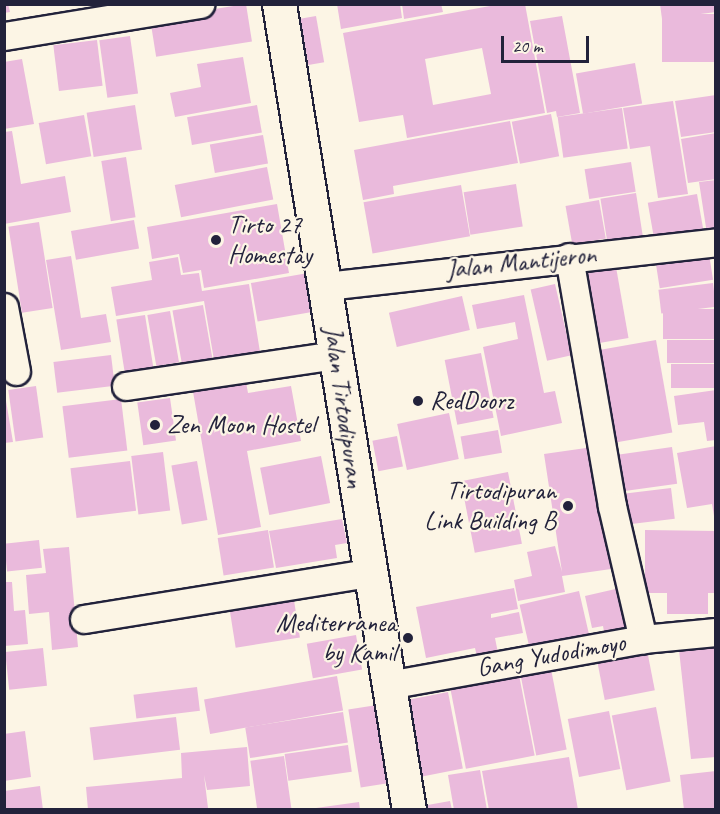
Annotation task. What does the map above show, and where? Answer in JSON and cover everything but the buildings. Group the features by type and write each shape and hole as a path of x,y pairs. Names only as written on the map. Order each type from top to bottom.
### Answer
{"street":[{"path":"4,36 200,4"},
{"name":"Jalan Tirtodipuran","path":"279,4 409,810"},
{"name":"Jalan Mantijeron","path":"326,286 716,242"},
{"path":"569,257 612,507 643,639"},
{"path":"4,307 16,371"},
{"path":"126,386 337,355"},
{"path":"84,619 369,573"},
{"name":"Gang Yudodimoyo","path":"388,685 643,639 716,632"}],"place":[{"name":"Tirto 27 Homestay","path":"216,240"},
{"name":"RedDoorz","path":"418,401"},
{"name":"Zen Moon Hostel","path":"155,425"},
{"name":"Tirtodipuran Link Building B","path":"568,506"},
{"name":"Mediterranea by Kamil","path":"408,638"}]}
